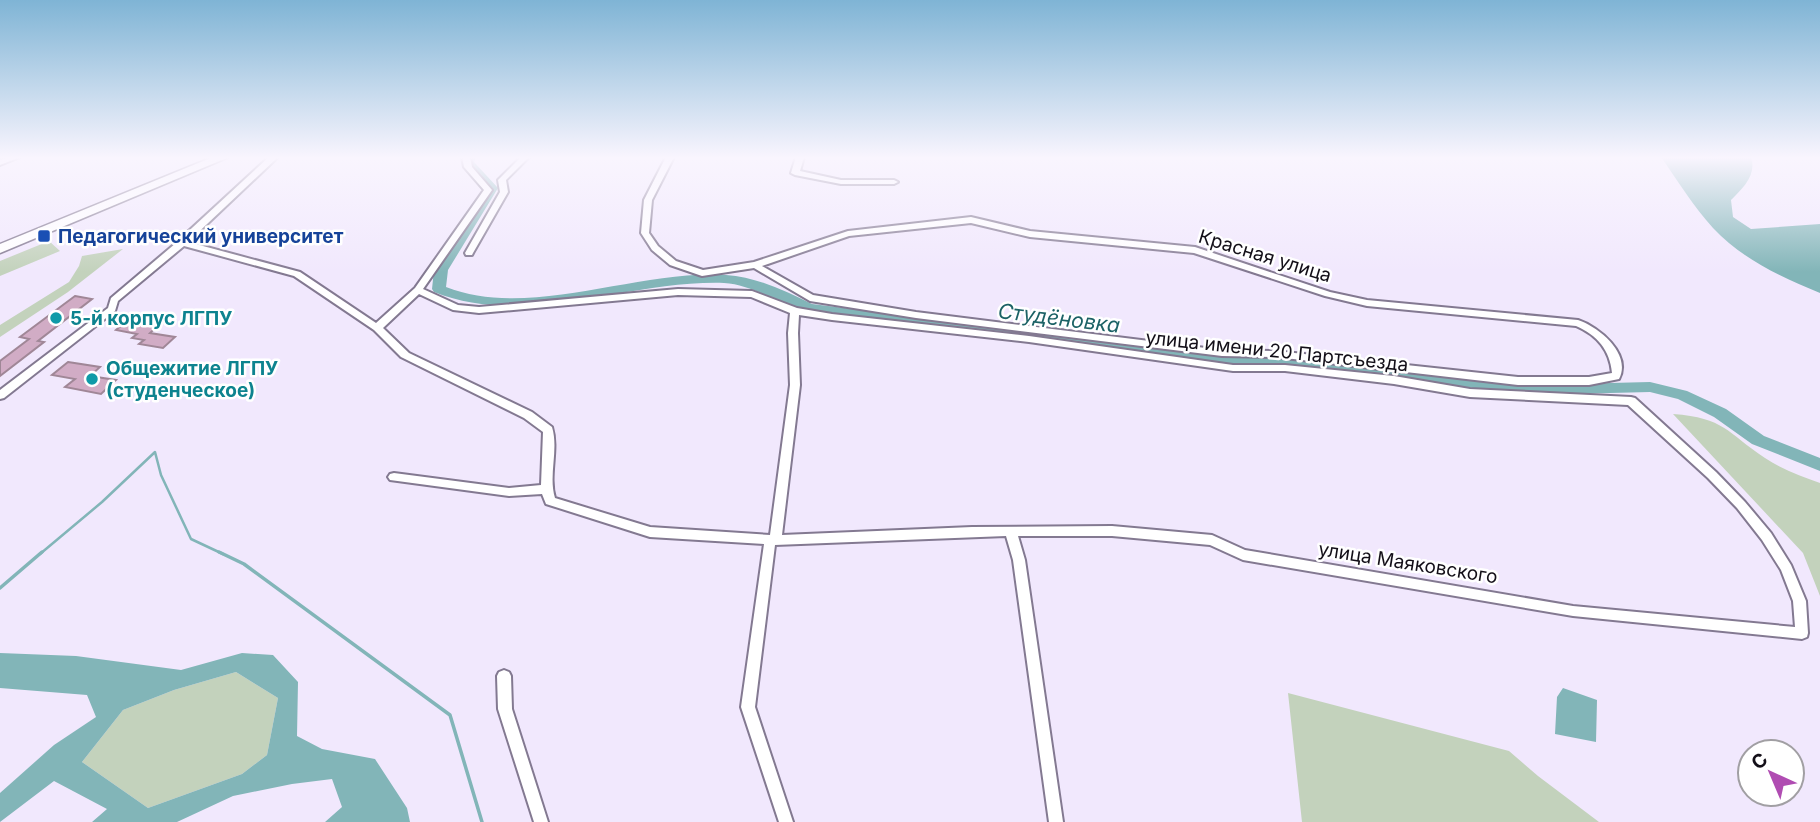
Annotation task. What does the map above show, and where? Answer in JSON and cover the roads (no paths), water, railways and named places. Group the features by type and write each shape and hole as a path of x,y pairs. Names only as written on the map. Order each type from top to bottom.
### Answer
{"main road":[{"path":"0,242 114,195"},
{"path":"0,249 130,195"}],"street":[{"path":"0,396 111,309 114,300 232,195"},
{"path":"377,328 418,290 484,195"},
{"path":"469,253 502,195"},
{"name":"Красная улица","path":"653,195 647,208 645,233 649,241 673,263 692,272 755,265 848,234 971,220 1030,234 1195,250 1328,294 1367,303 1578,323 1598,334"},
{"path":"180,242 298,274 377,328 405,355 528,415 548,430 551,449 545,489 509,492 394,477"},
{"name":"улица имени 20 Партсъезда","path":"755,265 810,298 916,315 1222,353 1276,354 1518,381 1589,381 1615,377 1618,368 1615,359 1607,343 1598,334"},
{"name":"улица имени 20 Партсъезда","path":"418,290 456,308 479,310 678,292 752,294 795,311 832,317 1029,339 1233,368 1285,369 1394,380 1471,393 1631,401 1736,497 1784,561 1804,617 1802,633"},
{"path":"786,822 748,707 794,385 795,311"},
{"name":"улица Маяковского","path":"545,489 550,501 650,532 773,540 1112,531 1212,540 1243,555 1573,611 1802,633"},
{"path":"1011,532 1019,560 1056,822"},
{"path":"504,676 505,709 541,822"}],"waterway":[{"name":"Студёновка","path":"487,195 441,270 439,289 463,298 533,300 694,280 723,279 756,285 809,308 1234,361 1276,359 1530,390 1650,387 1682,395 1720,413 1758,440 1820,465"},
{"path":"40,554 102,502 155,452 161,475 191,539 223,554"},
{"path":"0,588 42,552"},
{"path":"219,552 244,564 450,715 482,822"}],"place":[{"name":"Педагогический университет","path":"44,236"},
{"name":"5-й корпус ЛГПУ","path":"56,318"},
{"name":"Общежитие ЛГПУ (студенческое)","path":"92,379"}]}
